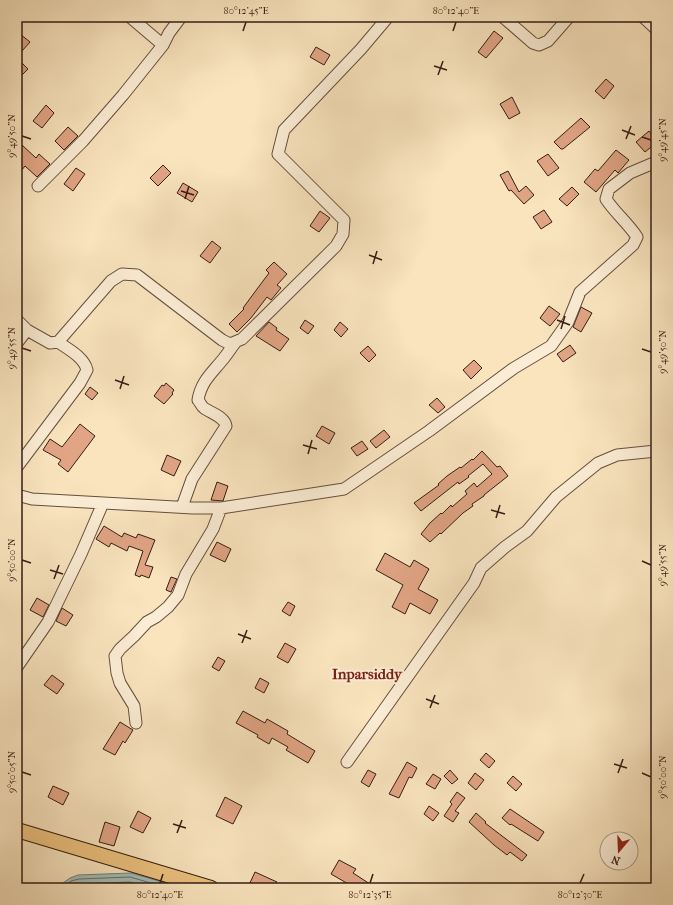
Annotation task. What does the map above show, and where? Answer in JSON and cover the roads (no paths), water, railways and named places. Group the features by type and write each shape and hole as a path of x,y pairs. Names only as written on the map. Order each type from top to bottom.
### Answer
{"main road":[{"path":"17,830 211,888"}],"street":[{"path":"130,17 163,45"},
{"path":"38,186 83,141 123,95 163,45 169,33 181,17"},
{"path":"58,342 111,281 122,274 136,275 222,340 230,344 235,343 242,339 331,252 343,234 344,220 278,154 284,130 361,49 388,17"},
{"path":"503,17 533,43 539,45 548,41 569,17"},
{"path":"643,17 656,29"},
{"path":"17,495 32,499 221,508 344,489 429,431 514,368 550,346 568,322 580,292 633,245 637,237 606,199 609,189 630,173 656,162"},
{"path":"17,320 27,330 50,343 58,342 74,353 85,364 87,370 80,384 17,467"},
{"path":"17,343 27,330"},
{"path":"182,507 192,478 226,426 226,423 223,420 203,407 198,400 199,391 211,372 224,359 235,343"},
{"path":"347,762 474,583 481,568 505,547 527,531 556,497 598,463 617,455 656,451"},
{"path":"17,667 48,622 81,554 103,503"},
{"path":"136,723 134,706 120,683 115,656 147,622 162,612 178,595 186,574 213,529 221,508"}],"water":[{"path":"131,873 166,883 176,888 56,888 70,878 78,875"}],"district":[{"name":"Inparsiddy","path":"367,674"}]}
